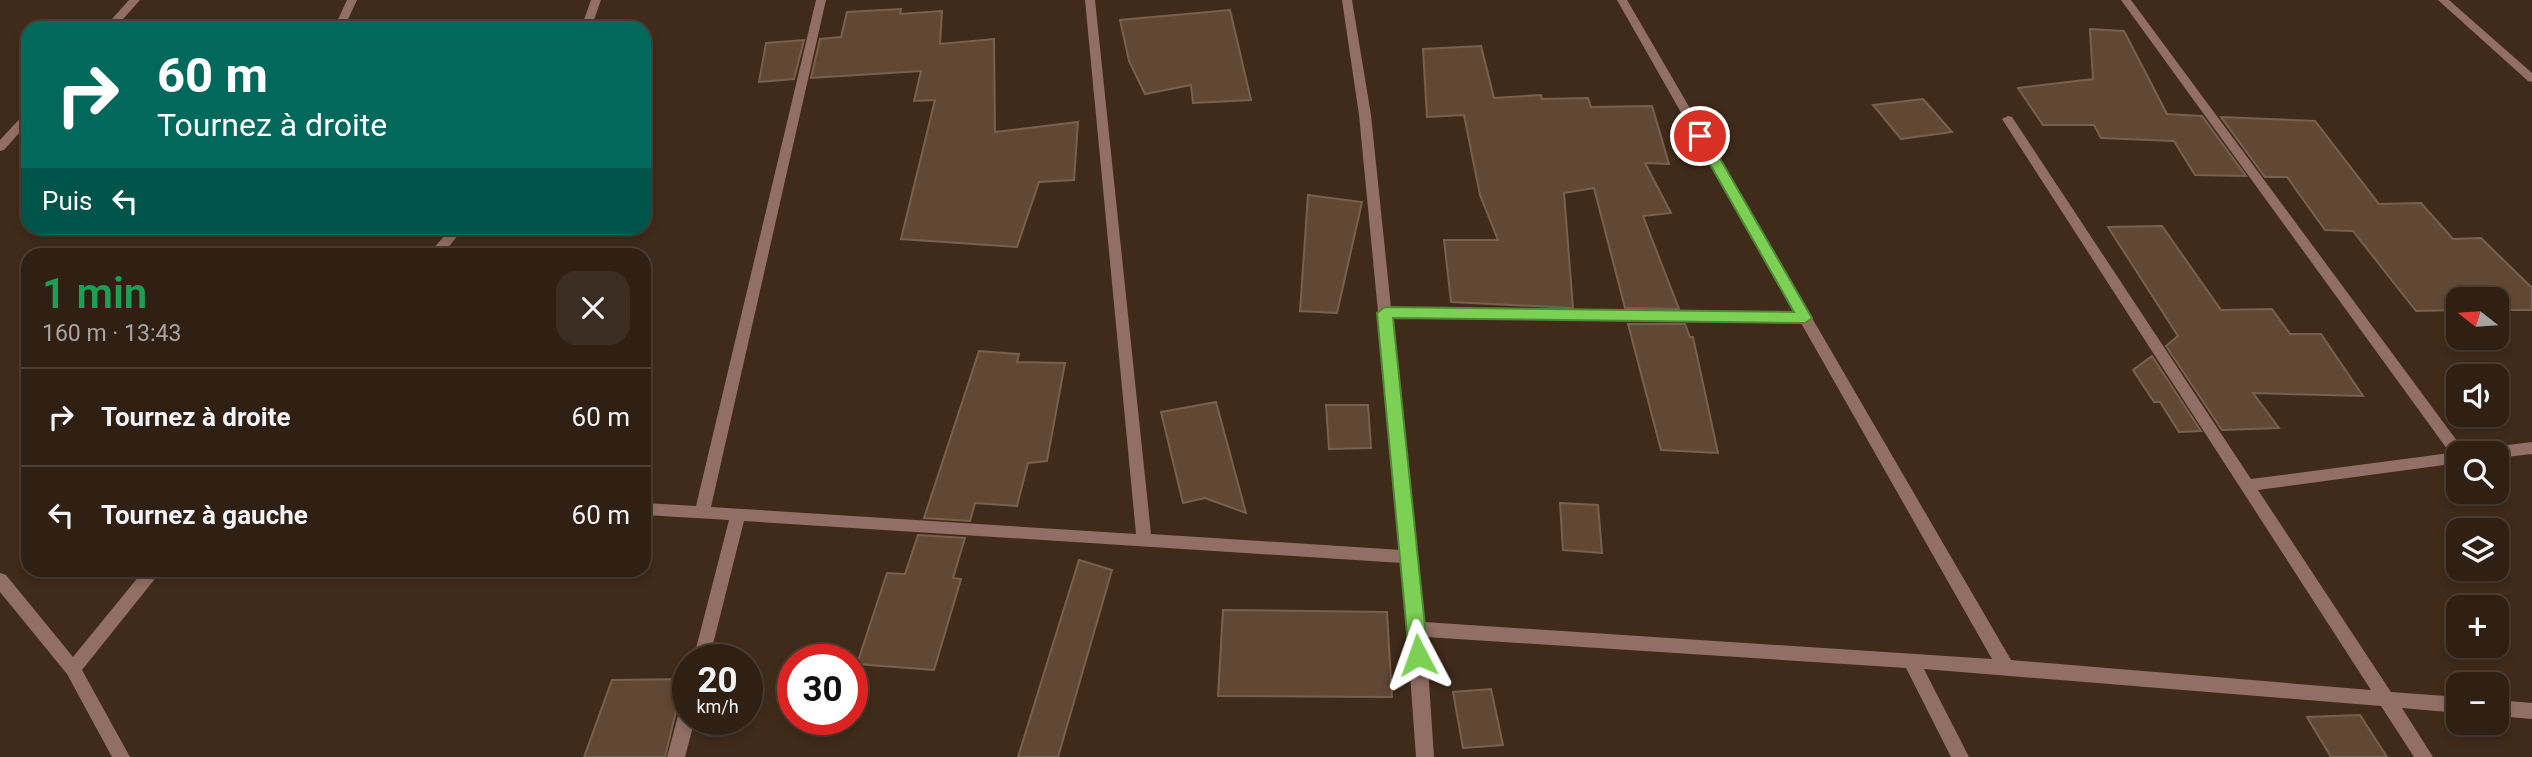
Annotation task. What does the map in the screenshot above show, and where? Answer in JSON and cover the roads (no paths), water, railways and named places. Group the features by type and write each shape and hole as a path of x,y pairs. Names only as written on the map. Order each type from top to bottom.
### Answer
{"street":[{"path":"116,21 135,0"},
{"path":"342,21 352,0"},
{"path":"588,21 596,0"},
{"path":"702,513 821,0"},
{"path":"1090,0 1144,540"},
{"path":"1347,0 1364,115 1385,313 1410,557 1425,757"},
{"path":"1622,0 2006,667"},
{"path":"2126,0 2448,441"},
{"path":"2442,0 2532,79"},
{"path":"2008,119 2424,757"},
{"path":"0,147 21,124"},
{"path":"12,134 21,135"},
{"path":"1385,313 1805,318"},
{"path":"2509,451 2532,448"},
{"path":"2249,485 2446,458"},
{"path":"651,509 1410,557"},
{"path":"705,644 737,515"},
{"path":"73,668 148,577"},
{"path":"0,580 73,668 121,757"},
{"path":"1416,629 2006,667 2446,704"},
{"path":"1912,662 1960,757"},
{"path":"2509,709 2532,711"},
{"path":"676,757 682,735"}]}
